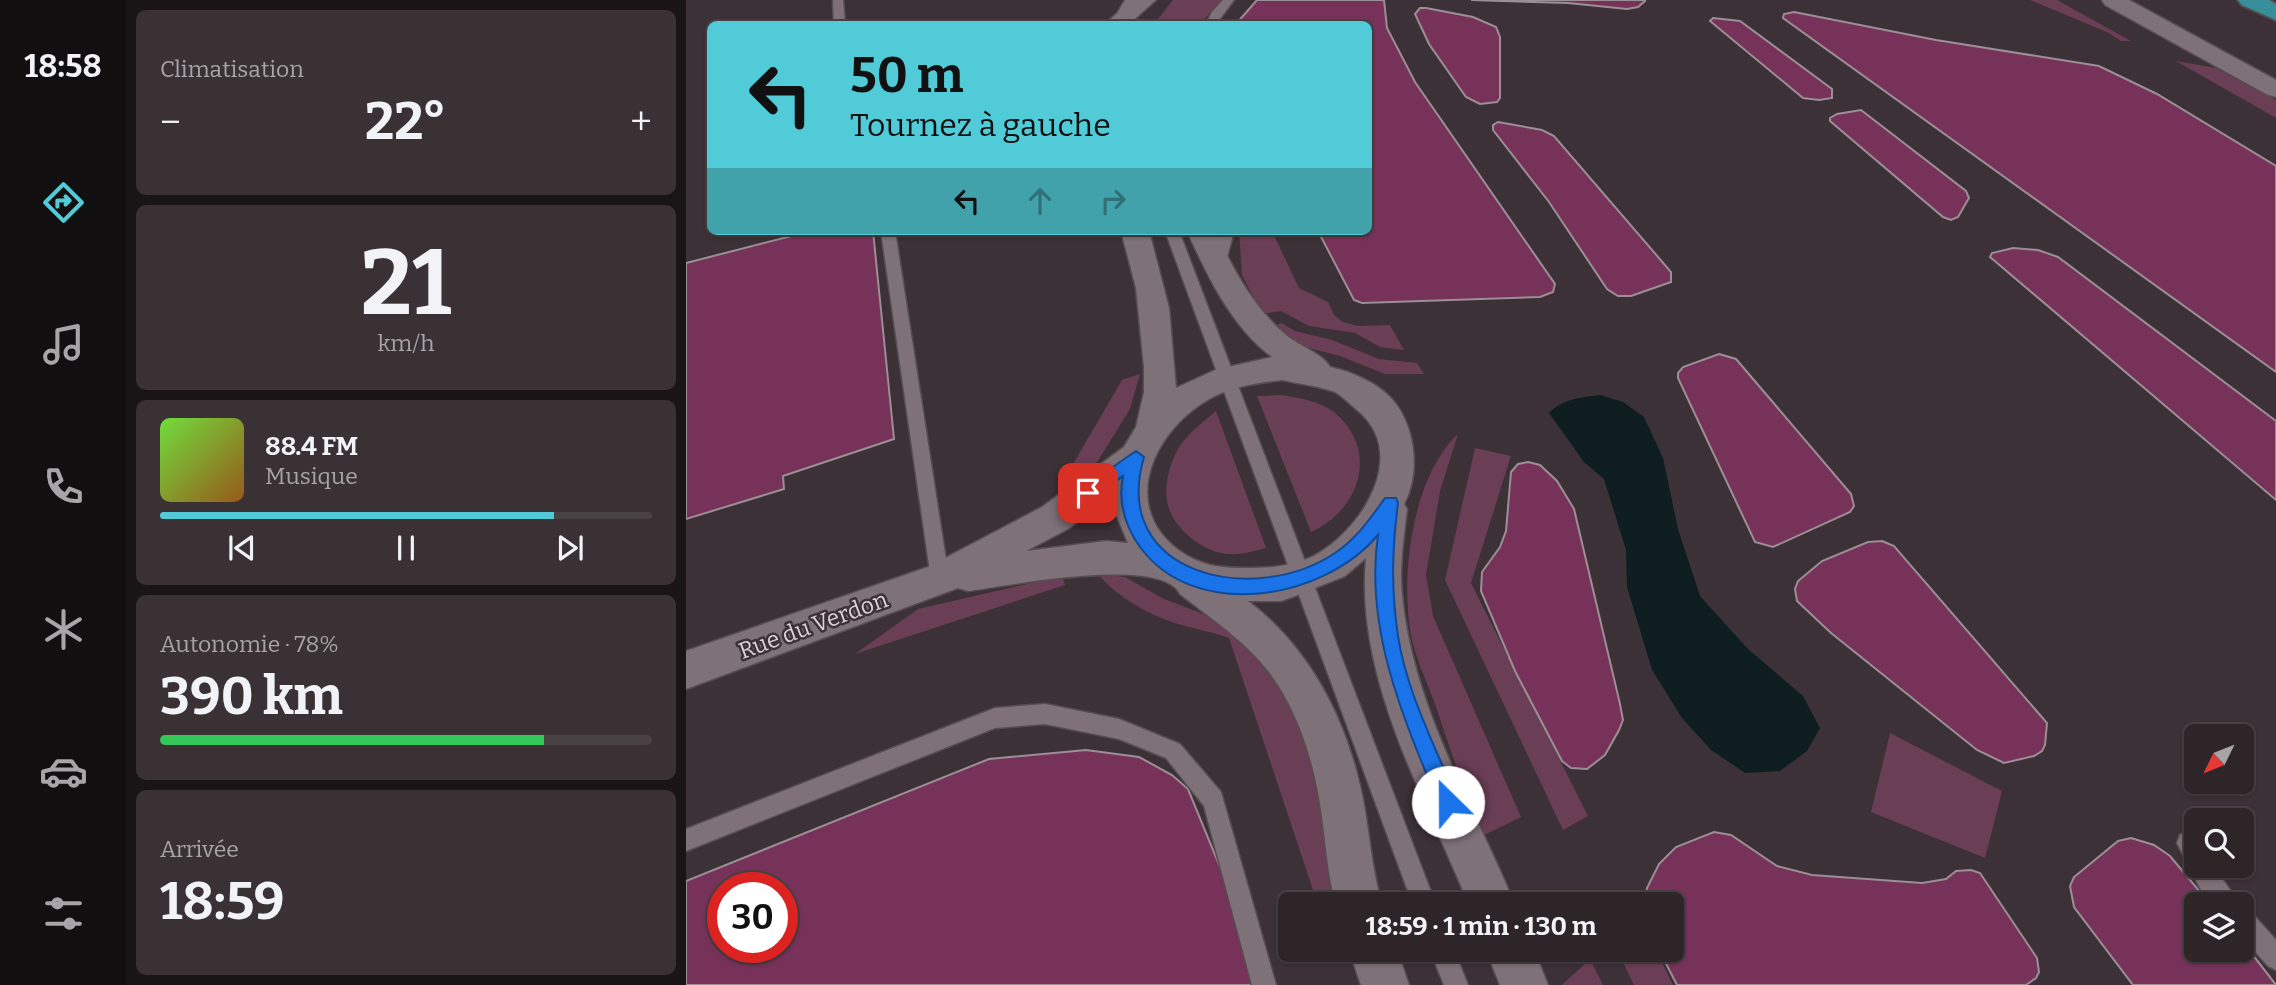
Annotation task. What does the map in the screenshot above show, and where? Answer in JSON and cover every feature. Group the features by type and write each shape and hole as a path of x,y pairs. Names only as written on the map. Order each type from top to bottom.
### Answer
{"highway":[{"path":"2250,0 2276,13"}],"street":[{"path":"1120,21 1144,0"},
{"path":"1146,21 1162,0"},
{"path":"2113,0 2276,90"},
{"path":"1136,235 1152,285 1160,389 1129,492 1133,518 1145,542 1255,630 1278,652 1295,674 1319,728 1335,780 1357,892"},
{"path":"1202,235 1252,322 1262,334 1289,355 1363,393 1380,409 1392,428 1399,462 1390,503 1383,558 1389,638 1401,682 1487,892"},
{"name":"Rue du Verdon","path":"686,670 940,579 1055,518 1144,443 1175,405 1226,378 1283,368 1327,375"},
{"path":"1173,567 1211,583 1240,587 1277,584 1303,577 1328,566 1351,551 1370,533 1390,503"},
{"name":"Rue du Verdon","path":"940,579 1106,557 1173,567"},
{"path":"1377,962 1385,985"},
{"path":"1515,962 1524,985"}],"lane":[{"path":"838,0 840,21"},
{"path":"1118,21 1130,0"},
{"path":"1212,21 1229,0"},
{"path":"889,235 940,579"},
{"path":"1173,235 1420,892"},
{"path":"1218,265 1226,235"},
{"path":"686,840 995,718 1045,714 1119,729 1173,751 1213,800 1264,985"},
{"path":"2208,878 2219,892"},
{"path":"2254,933 2276,958"},
{"path":"1447,962 1456,985"}],"shaded area":[{"path":"1173,0 1222,0 1203,21 1156,21"},
{"path":"2030,0 2057,0 2131,41 2121,41 2109,33"},
{"path":"2176,61 2216,68 2276,100 2276,118"},
{"path":"1239,235 1274,235 1299,288 1328,302 1334,315 1343,322 1358,326 1390,325 1404,350 1380,347 1355,333 1309,326 1281,311 1262,314 1242,275"},
{"path":"1281,323 1295,331 1332,340 1379,359 1417,363 1424,374 1385,374 1340,356 1301,346 1272,327"},
{"path":"1140,374 1130,409 1091,472 1075,484 1073,464 1122,380"},
{"path":"1282,395 1309,400 1328,408 1348,427 1357,444 1360,461 1352,494 1342,509 1328,522 1311,532 1257,396"},
{"path":"1600,395 1623,402 1644,417 1663,458 1678,529 1700,596 1748,649 1803,696 1820,728 1807,751 1780,771 1745,773 1711,750 1682,718 1652,670 1627,587 1626,550 1604,479 1584,462 1549,413 1566,402"},
{"path":"1216,411 1266,548 1234,554 1219,553 1190,537 1170,511 1166,488 1175,455 1191,433"},
{"path":"1458,434 1440,491 1426,575 1433,616 1521,817 1480,837 1415,652 1408,611 1409,557 1420,501 1442,453"},
{"path":"1475,448 1511,456 1471,583 1588,816 1563,830 1445,580"},
{"path":"1098,574 1125,577 1164,599 1209,616 1234,634 1281,680 1317,762 1336,892 1314,892 1229,638 1171,622 1148,612 1106,583"},
{"path":"1062,576 1065,585 855,654 918,609"},
{"path":"1890,733 2002,791 1985,858 1871,812"},
{"path":"1587,962 1592,962 1603,985 1562,985"},
{"path":"1623,962 1662,962 1673,985 1634,985"}],"building":[{"path":"1257,0 1384,0 1387,28 1415,82 1555,284 1553,292 1540,297 1362,303 1354,300 1320,235 1372,235 1372,21 1239,21"},
{"path":"1471,0 1645,1 1638,7 1627,9 1568,3"},
{"path":"1420,8 1473,17 1496,27 1500,37 1500,98 1497,102 1480,104 1466,97 1429,44 1415,14"},
{"path":"1794,12 1936,40 2099,66 2157,94 2276,166 2276,372 1783,18 1784,14"},
{"path":"1713,18 1740,21 1832,89 1832,98 1803,98 1710,21"},
{"path":"1861,110 1966,191 1969,198 1958,217 1951,220 1943,217 1830,121 1830,118 1837,114"},
{"path":"1498,122 1542,130 1554,136 1671,272 1671,282 1631,296 1618,296 1607,289 1549,202 1493,130 1493,125"},
{"path":"795,235 873,235 894,439 783,476 784,489 686,519 686,263"},
{"path":"2013,248 2038,250 2058,257 2276,421 2276,500 1990,257 1992,253"},
{"path":"1719,354 1736,359 1851,494 1854,506 1850,512 1773,547 1755,542 1678,378 1683,367"},
{"path":"1528,462 1540,465 1557,481 1574,509 1620,704 1623,720 1619,730 1605,755 1587,769 1571,768 1562,761 1515,671 1481,591 1482,572 1500,547 1506,531 1511,472 1518,464"},
{"path":"1882,541 1894,546 2047,723 2042,751 2034,756 2004,763 1977,750 1831,633 1797,601 1795,589 1798,581 1822,561 1868,542"},
{"path":"1086,750 1139,757 1172,775 1188,789 1250,940 1251,985 686,985 686,881 707,873 707,963 798,963 798,872 708,872 989,759"},
{"path":"1714,832 1731,835 1777,866 1812,875 1922,883 1946,879 1956,871 1971,870 1980,873 2037,958 2039,972 2036,978 2026,985 1677,985 1665,962 1684,962 1684,892 1646,892 1659,864 1676,847"},
{"path":"2131,838 2154,845 2170,856 2184,873 2184,878 2188,878 2200,892 2184,892 2184,962 2254,962 2254,957 2276,985 2133,985 2074,907 2070,886 2074,877 2118,841"}],"route":[{"path":"1088,493 1136,457 1129,479 1130,505 1133,518 1145,542 1167,563 1195,578 1229,586 1252,587 1303,577 1340,559 1370,533 1390,503 1383,558 1383,594 1389,638 1401,682 1448,802"}]}
